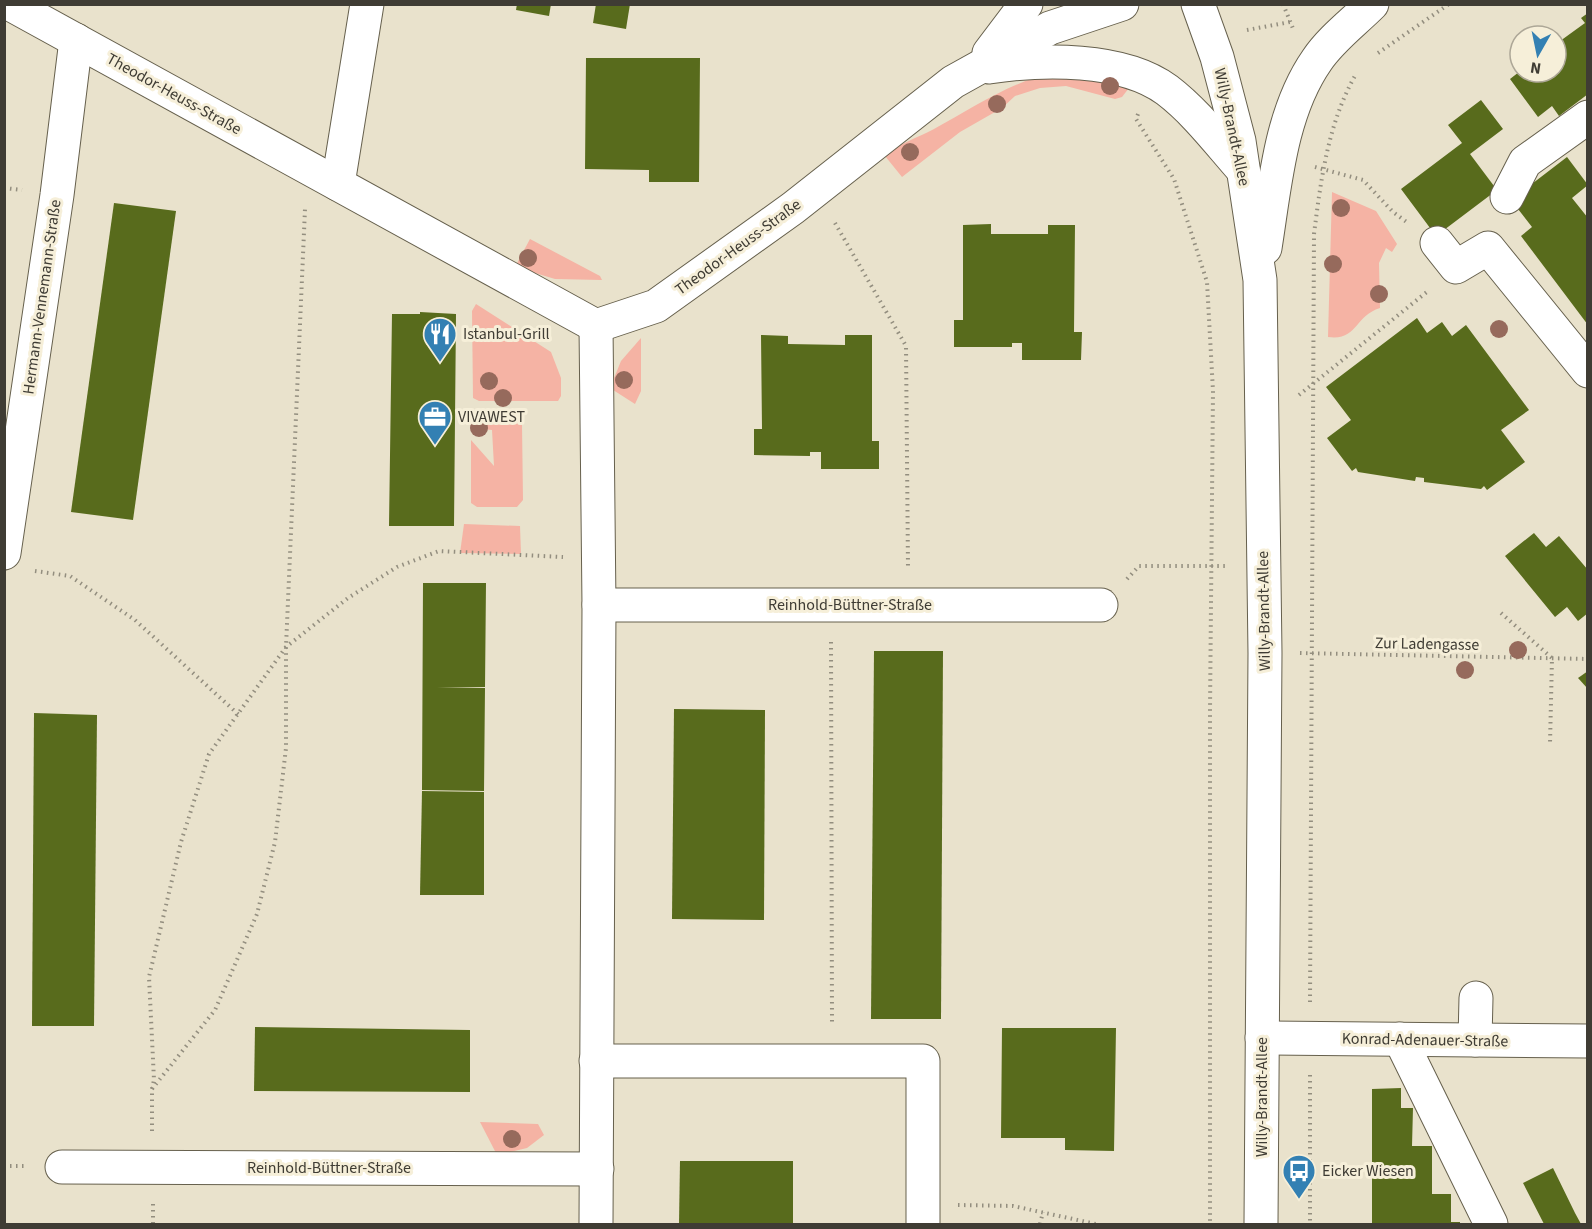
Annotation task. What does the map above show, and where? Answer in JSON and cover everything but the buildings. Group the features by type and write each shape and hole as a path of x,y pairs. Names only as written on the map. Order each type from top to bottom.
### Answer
{"street":[{"name":"Theodor-Heuss-Straße","path":"10,4 596,326 657,306 816,189 953,82 1050,28 1122,4"},
{"path":"338,184 367,4"},
{"path":"976,69 1026,4"},
{"name":"Willy-Brandt-Allee","path":"1198,4 1220,67 1244,171 1260,279 1265,652 1261,1224"},
{"path":"1260,279 1279,157 1300,90 1319,57 1372,4"},
{"name":"Hermann-Vennemann-Straße","path":"15,561 76,40"},
{"path":"976,69 1022,62 1064,62 1111,68 1149,80 1179,100 1244,171"},
{"path":"1507,197 1524,162 1587,117"},
{"path":"1437,243 1456,267 1488,248 1587,370"},
{"path":"596,326 599,559 596,1224"},
{"name":"Reinhold-Büttner-Straße","path":"599,605 1101,605"},
{"path":"1475,1040 1476,998"},
{"name":"Konrad-Adenauer-Straße","path":"1262,1038 1587,1041"},
{"path":"1400,1040 1491,1224"},
{"path":"596,1061 923,1061 923,1224"},
{"name":"Reinhold-Büttner-Straße","path":"62,1167 597,1169"}],"path":[{"path":"1372,57 1449,4"},
{"path":"1311,1224 1309,1038 1315,382 1314,234 1323,169 1341,101 1358,71"},
{"path":"1149,80 1136,118 1174,179 1207,282 1213,391 1210,1224"},
{"path":"1279,157 1363,180 1393,212 1437,243"},
{"path":"152,1089 214,1010 257,914 275,842 286,748 285,647 306,166"},
{"path":"816,189 906,346 909,605"},
{"path":"1262,424 1431,288"},
{"path":"153,1224 152,1089 154,1080 149,977 181,842 209,754 239,715 285,647 348,598 387,573 439,551 599,559"},
{"path":"15,561 70,576 135,620 239,715"},
{"path":"1101,605 1139,566 1263,566"},
{"path":"831,605 832,1061"},
{"path":"1501,613 1552,658 1550,744"},
{"name":"Zur Ladengasse","path":"1265,652 1587,659"},
{"path":"983,1206 1013,1206 1096,1224"},
{"path":"1040,1224 1043,1212"}],"shaded area":[{"path":"1057,72 1129,88 1122,97 1115,99 1066,86 1040,88 1015,96 1002,108 960,132 902,177 885,156 903,144 1009,88"},
{"path":"1332,192 1376,211 1397,244 1392,252 1386,248 1379,263 1380,308 1365,316 1351,332 1338,337 1328,337"},
{"path":"530,239 600,276 602,280 555,279 515,267"},
{"path":"476,304 551,352 561,378 561,396 558,401 479,401 473,398 472,311"},
{"path":"641,338 641,391 635,404 610,388 621,361"},
{"path":"479,418 517,419 522,424 523,500 517,507 477,507 471,503 471,440 494,466 492,430 472,428 474,420"},
{"path":"464,524 520,526 521,554 460,553"},
{"path":"480,1122 538,1124 544,1135 527,1148 497,1155"}],"place":[{"name":"Istanbul-Grill","path":"440,363"},
{"name":"VIVAWEST","path":"435,446"},
{"name":"Eicker Wiesen","path":"1299,1200"}]}
